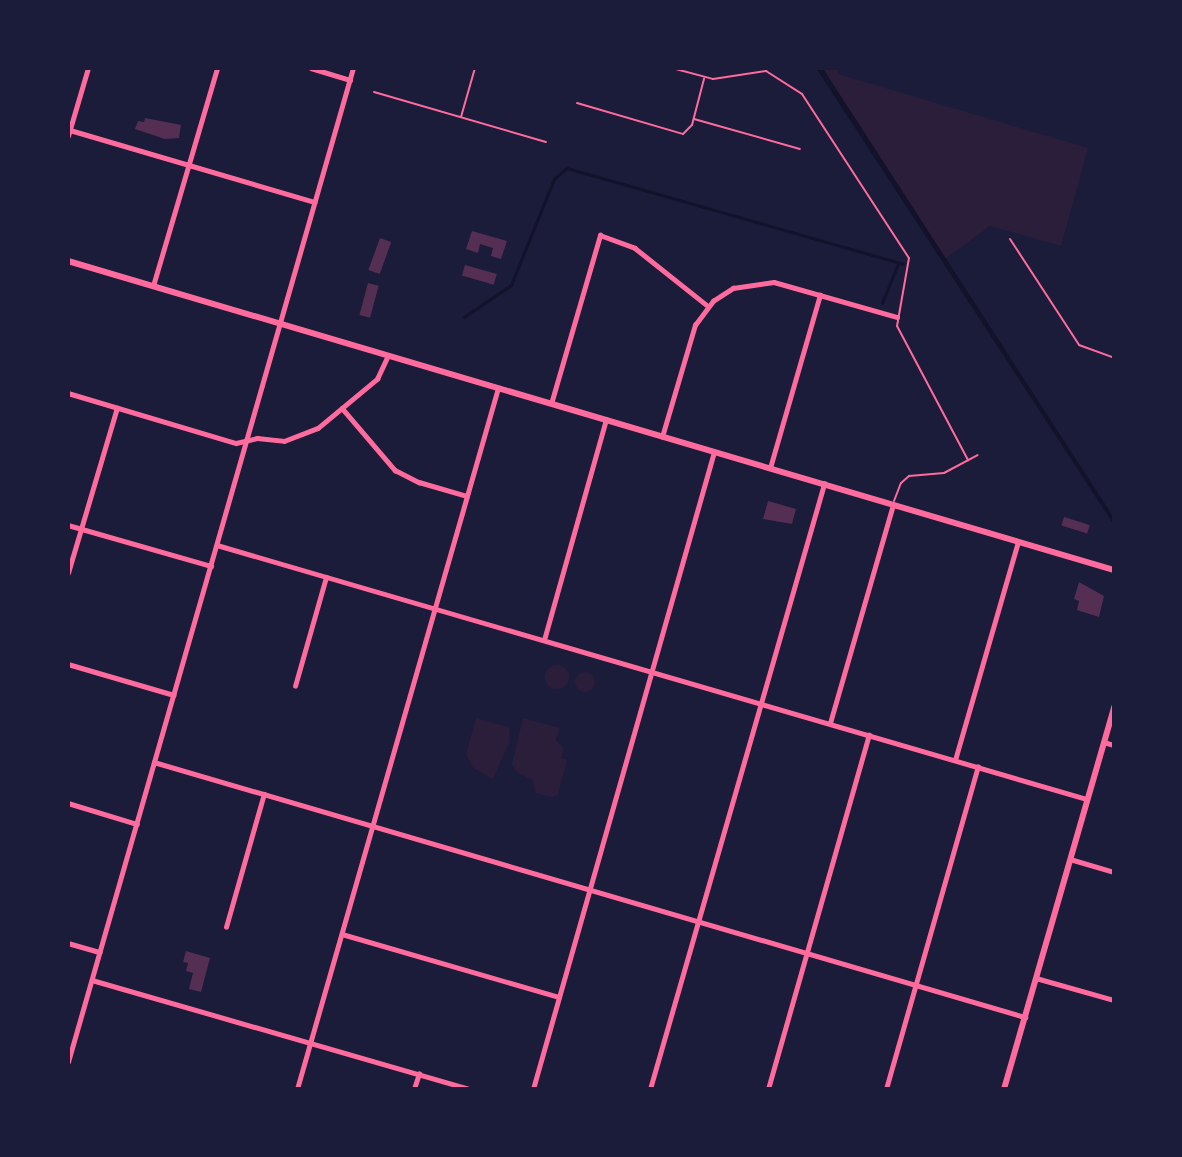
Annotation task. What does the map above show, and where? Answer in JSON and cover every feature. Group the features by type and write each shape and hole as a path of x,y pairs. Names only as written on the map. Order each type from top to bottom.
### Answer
{"main road":[{"path":"68,261 1114,570"},
{"path":"1004,1089 1114,707"}],"street":[{"path":"68,136 88,68"},
{"path":"153,286 217,68"},
{"path":"311,68 350,80"},
{"path":"68,1062 354,68"},
{"path":"70,130 315,202"},
{"path":"551,404 600,235 635,248 708,306"},
{"path":"662,437 691,336 708,306 733,288 757,282 820,295 897,317"},
{"path":"770,468 820,295"},
{"path":"68,393 236,443 299,438 379,378 388,355"},
{"path":"298,1089 498,388"},
{"path":"68,573 117,408"},
{"path":"342,408 395,470 419,482 467,496"},
{"path":"544,640 606,420"},
{"path":"533,1089 715,452"},
{"path":"650,1089 824,484"},
{"path":"830,723 893,505"},
{"path":"68,525 211,566"},
{"path":"955,760 1018,542"},
{"path":"217,545 1087,799"},
{"path":"295,686 326,577"},
{"path":"68,664 174,695"},
{"path":"768,1089 869,735"},
{"path":"1104,742 1114,745"},
{"path":"154,762 1024,1017"},
{"path":"886,1089 978,767"},
{"path":"226,927 264,794"},
{"path":"68,803 137,824"},
{"path":"1070,859 1114,872"},
{"path":"342,934 559,997"},
{"path":"68,943 100,952"},
{"path":"1036,978 1114,1000"},
{"path":"92,980 470,1089"},
{"path":"414,1089 419,1074"}],"lane":[{"path":"461,117 475,68"},
{"path":"672,68 704,78 766,71 802,94 909,258 909,273 897,317 899,332 968,460"},
{"path":"577,103 677,133 690,130 704,78"},
{"path":"374,92 546,142"},
{"path":"693,119 800,149"},
{"path":"1010,239 1079,345 1114,358"},
{"path":"893,505 901,483 909,476 944,473 978,455"}],"shaded area":[{"path":"816,68 823,68 1114,518 1114,525"},
{"path":"819,68 839,68 838,74 1088,148 1061,246 990,226 942,261"},
{"path":"557,665 568,672 569,677 562,688 557,689 546,682 545,677 552,666"},
{"path":"585,672 592,675 595,682 592,689 585,692 578,689 575,682 578,675"},
{"path":"476,718 509,727 510,741 493,779 473,768 466,754"},
{"path":"523,718 560,728 556,740 564,749 561,758 567,760 558,795 553,797 535,793 533,780 516,772 512,764"}],"building":[{"path":"145,118 181,125 179,138 165,139 135,129 138,121 144,122"},
{"path":"472,231 507,241 501,259 491,256 493,248 480,244 478,253 466,249"},
{"path":"380,238 391,242 380,274 368,270"},
{"path":"465,265 497,274 494,285 462,276"},
{"path":"368,283 379,286 370,318 359,315"},
{"path":"768,501 796,509 792,524 763,519"},
{"path":"1064,517 1090,525 1087,534 1061,526"},
{"path":"1079,582 1104,596 1099,617 1077,610 1079,601 1074,599"},
{"path":"186,951 210,958 201,992 189,989 193,973 186,971 188,963 183,962"}],"waterway":[{"path":"464,317 511,285 554,179 567,168 903,264"},
{"path":"882,303 898,264"}]}
